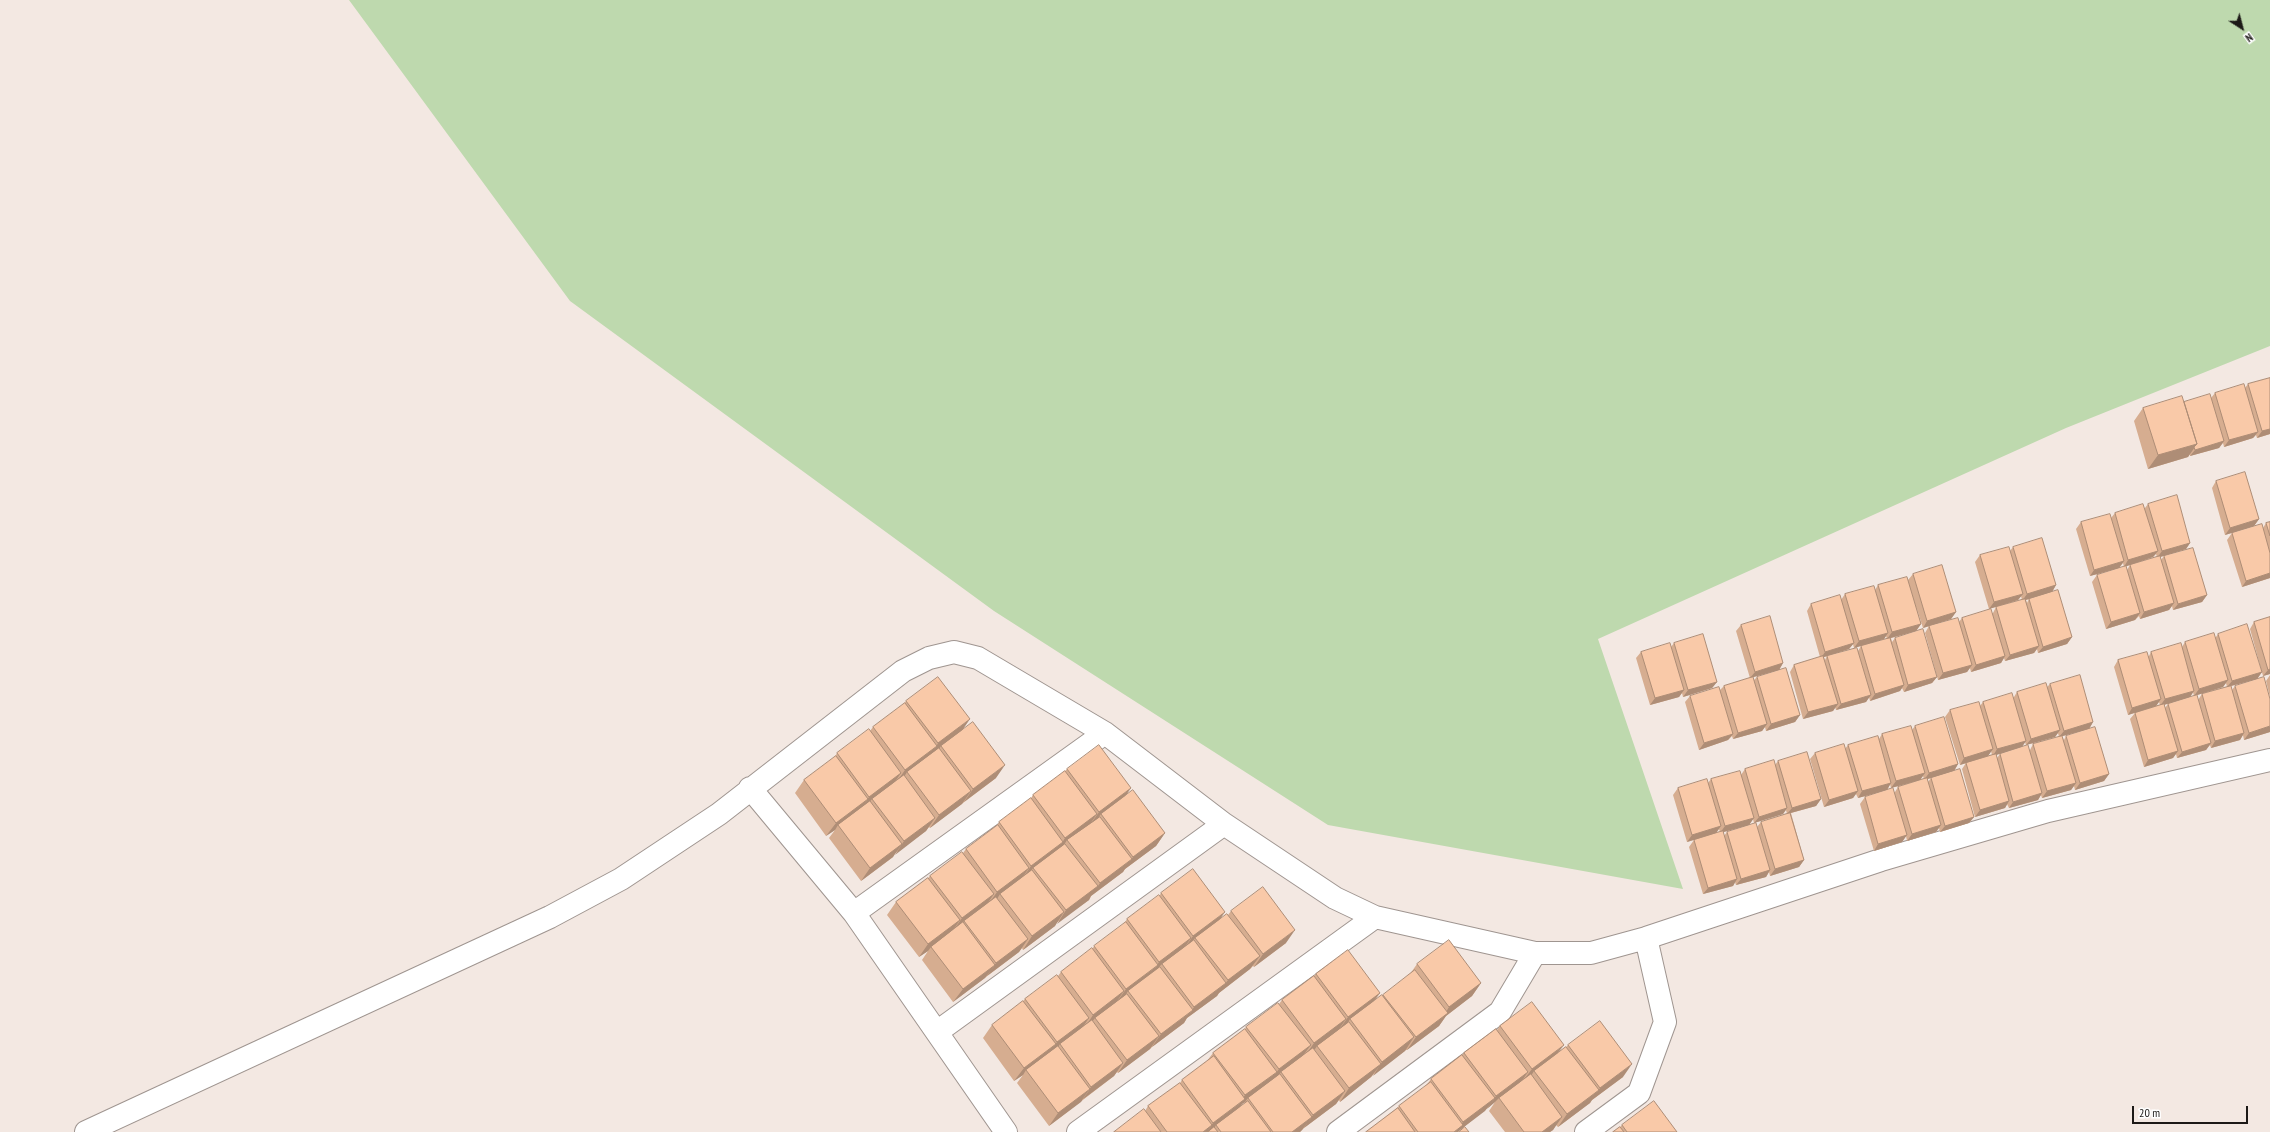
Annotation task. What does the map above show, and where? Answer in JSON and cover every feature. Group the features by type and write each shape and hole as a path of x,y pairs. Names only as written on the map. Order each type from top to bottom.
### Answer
{"street":[{"path":"86,1132 550,917 621,879 719,814 750,788 903,671 929,658 954,652 978,658 1104,733 1224,824 1335,898 1375,917 1535,953 1591,953 1646,938 1881,860 2048,811 2270,760"},
{"path":"854,913 1104,733"},
{"path":"750,788 854,913 1006,1132"},
{"path":"937,1032 1224,824"},
{"path":"1078,1132 1375,917"},
{"path":"1586,1132 1639,1093 1665,1022 1646,938"},
{"path":"1338,1132 1500,1012 1535,953"}],"green space":[{"path":"349,0 2270,0 2270,346 2066,428 1598,639 1683,889 1328,825 994,611 570,301"}],"building":[{"path":"2270,378 2270,429 2262,431 2248,384"},
{"path":"2244,384 2258,432 2229,440 2215,393"},
{"path":"2210,394 2224,441 2195,450 2194,447 2197,444 2184,402"},
{"path":"2182,396 2197,444 2158,455 2143,408"},
{"path":"2245,472 2259,519 2230,528 2216,481"},
{"path":"2177,495 2190,543 2162,551 2148,504"},
{"path":"2143,504 2158,551 2128,560 2115,513"},
{"path":"2110,514 2124,561 2094,570 2081,522"},
{"path":"2270,522 2270,536 2266,523"},
{"path":"2262,524 2270,553 2270,573 2246,581 2232,533"},
{"path":"2042,538 2056,585 2027,594 2013,547"},
{"path":"2009,547 2023,594 1994,602 1980,555"},
{"path":"2193,548 2207,595 2178,604 2164,556"},
{"path":"2160,556 2174,603 2144,612 2130,565"},
{"path":"1942,565 1956,612 1927,621 1913,574"},
{"path":"2126,566 2140,613 2111,622 2097,575"},
{"path":"1907,577 1921,624 1892,632 1878,585"},
{"path":"1874,586 1888,633 1859,641 1845,594"},
{"path":"2058,590 2072,637 2043,647 2029,599"},
{"path":"1840,595 1854,643 1825,652 1811,604"},
{"path":"2025,599 2039,646 2010,655 1996,607"},
{"path":"1991,609 2005,656 1976,665 1962,618"},
{"path":"1770,616 1783,663 1755,672 1741,625"},
{"path":"2270,617 2270,669 2268,670 2254,622"},
{"path":"1958,618 1972,665 1943,673 1929,626"},
{"path":"2247,624 2262,672 2232,681 2218,634"},
{"path":"1923,629 1937,677 1908,685 1895,638"},
{"path":"2214,633 2228,680 2199,689 2185,642"},
{"path":"1703,634 1717,682 1688,690 1674,643"},
{"path":"1890,638 1904,685 1875,694 1861,646"},
{"path":"1670,643 1684,690 1655,698 1641,652"},
{"path":"2181,643 2194,691 2165,699 2151,652"},
{"path":"1857,648 1871,695 1841,704 1827,656"},
{"path":"2147,652 2161,699 2132,708 2118,660"},
{"path":"1823,656 1838,704 1808,712 1794,665"},
{"path":"1786,668 1800,715 1771,724 1757,677"},
{"path":"2080,675 2093,722 2064,731 2050,684"},
{"path":"938,677 970,719 938,743 906,701"},
{"path":"1753,677 1767,724 1738,733 1724,686"},
{"path":"2264,677 2270,699 2270,726 2249,733 2235,686"},
{"path":"2046,683 2060,730 2031,739 2017,692"},
{"path":"2231,686 2244,733 2215,741 2202,694"},
{"path":"1719,687 1733,734 1704,743 1690,696"},
{"path":"2012,693 2026,741 1997,749 1983,702"},
{"path":"2197,695 2211,743 2182,752 2168,704"},
{"path":"1979,702 1993,749 1964,758 1950,710"},
{"path":"905,703 937,746 905,770 873,727"},
{"path":"2164,704 2178,751 2148,760 2135,713"},
{"path":"1944,717 1958,764 1929,773 1915,726"},
{"path":"973,722 1005,765 973,789 941,746"},
{"path":"1911,726 1925,773 1896,781 1882,734"},
{"path":"2095,727 2109,774 2080,783 2066,736"},
{"path":"869,729 901,773 869,797 837,753"},
{"path":"1878,736 1891,783 1862,791 1848,745"},
{"path":"2062,736 2076,783 2047,791 2033,744"},
{"path":"1844,744 1858,791 1829,800 1815,753"},
{"path":"1099,745 1131,788 1099,812 1067,769"},
{"path":"2028,745 2042,793 2013,802 2000,754"},
{"path":"939,748 971,791 939,815 907,772"},
{"path":"1807,752 1821,799 1792,808 1778,761"},
{"path":"1996,754 2009,801 1980,810 1966,763"},
{"path":"836,756 868,799 836,823 804,780"},
{"path":"1774,760 1787,808 1759,817 1745,769"},
{"path":"1960,769 1974,817 1945,826 1931,778"},
{"path":"1065,771 1097,814 1065,838 1033,795"},
{"path":"1740,771 1754,818 1725,826 1711,779"},
{"path":"904,775 935,818 904,841 872,799"},
{"path":"1927,778 1941,825 1912,834 1898,787"},
{"path":"1707,779 1721,826 1692,835 1678,788"},
{"path":"1893,788 1907,835 1878,844 1865,797"},
{"path":"1133,790 1165,833 1133,857 1101,814"},
{"path":"1031,798 1063,842 1031,866 999,822"},
{"path":"870,801 902,844 870,868 838,825"},
{"path":"1790,813 1804,860 1775,869 1761,822"},
{"path":"1100,817 1132,859 1100,883 1067,840"},
{"path":"1756,823 1770,870 1741,879 1727,832"},
{"path":"998,825 1029,868 997,892 966,849"},
{"path":"1723,831 1737,879 1708,888 1694,840"},
{"path":"1065,844 1098,886 1066,910 1033,868"},
{"path":"962,852 994,894 962,918 930,876"},
{"path":"1193,869 1225,912 1193,936 1161,893"},
{"path":"1032,870 1064,912 1032,936 1000,894"},
{"path":"928,878 960,920 928,944 896,902"},
{"path":"1263,887 1295,930 1263,954 1231,911"},
{"path":"1159,895 1191,938 1159,962 1127,919"},
{"path":"996,897 1028,939 996,963 964,921"},
{"path":"1227,914 1260,956 1228,980 1195,938"},
{"path":"963,922 995,965 963,989 931,947"},
{"path":"1126,922 1158,965 1126,989 1094,946"},
{"path":"1194,940 1226,983 1194,1007 1162,964"},
{"path":"1449,940 1481,983 1449,1007 1417,964"},
{"path":"1092,948 1124,991 1093,1015 1061,972"},
{"path":"1348,950 1380,993 1348,1017 1316,974"},
{"path":"1160,967 1193,1010 1161,1034 1128,991"},
{"path":"1415,970 1448,1013 1416,1037 1383,995"},
{"path":"1057,975 1089,1018 1057,1042 1025,999"},
{"path":"1314,976 1346,1019 1314,1043 1282,1000"},
{"path":"1127,994 1159,1036 1127,1060 1095,1018"},
{"path":"1382,995 1414,1037 1382,1062 1350,1019"},
{"path":"1023,1001 1056,1044 1024,1068 992,1025"},
{"path":"1532,1002 1564,1045 1532,1069 1500,1026"},
{"path":"1278,1003 1311,1045 1279,1069 1246,1027"},
{"path":"1092,1020 1123,1063 1091,1087 1060,1044"},
{"path":"1600,1021 1632,1064 1600,1088 1568,1045"},
{"path":"1349,1022 1381,1064 1349,1088 1317,1046"},
{"path":"1245,1029 1277,1072 1245,1095 1213,1053"},
{"path":"1496,1029 1528,1072 1496,1096 1464,1053"},
{"path":"1058,1046 1090,1089 1058,1113 1026,1070"},
{"path":"1566,1047 1599,1090 1567,1114 1534,1071"},
{"path":"1313,1048 1345,1091 1313,1115 1281,1072"},
{"path":"1462,1055 1495,1098 1463,1122 1431,1079"},
{"path":"1214,1056 1245,1099 1213,1123 1182,1080"},
{"path":"1280,1074 1312,1117 1292,1132 1273,1132 1248,1098"},
{"path":"1531,1074 1562,1117 1542,1132 1524,1132 1499,1098"},
{"path":"1431,1082 1463,1125 1454,1132 1418,1132 1399,1106"},
{"path":"1180,1083 1212,1125 1203,1132 1167,1132 1148,1106"},
{"path":"1248,1101 1271,1132 1221,1132 1216,1125"},
{"path":"1654,1101 1677,1132 1627,1132 1622,1125"},
{"path":"1398,1108 1415,1132 1366,1132"},
{"path":"1144,1109 1161,1132 1114,1132"},
{"path":"1214,1127 1218,1132 1208,1132"},
{"path":"1465,1127 1469,1132 1459,1132"},
{"path":"1620,1127 1624,1132 1613,1132"}]}
